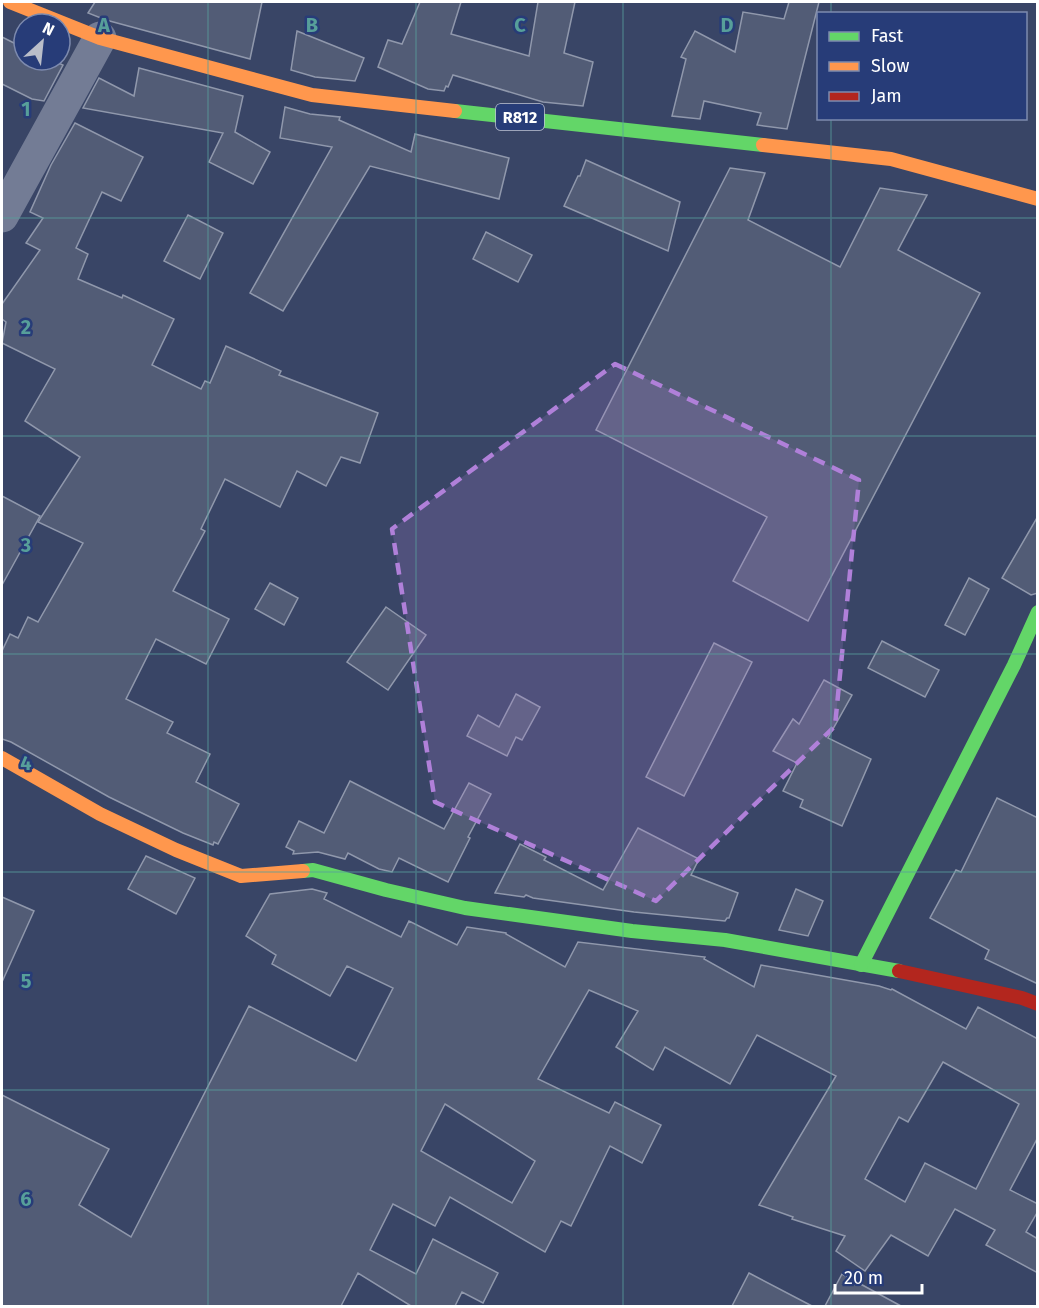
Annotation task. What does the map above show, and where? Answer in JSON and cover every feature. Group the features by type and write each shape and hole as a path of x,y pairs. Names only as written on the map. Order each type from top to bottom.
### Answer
{"street":[{"name":"R812","path":"10,2 100,38 312,95 891,159 1038,199"},
{"path":"2,216 100,38"},
{"path":"861,965 1014,665 1038,612"},
{"path":"2,758 100,814 176,850 241,876 313,870 465,908 632,931 724,940 923,975 1022,998 1038,1004"}],"highlighted area":[{"path":"615,364 859,480 835,726 656,901 435,802 392,529"}],"building":[{"path":"95,2 262,2 250,59 106,20 88,13"},
{"path":"420,2 461,2 451,34 529,56 538,2 575,2 564,53 593,62 583,106 543,102 453,75 444,91 428,89 378,67 388,40 402,44"},
{"path":"789,2 819,2 787,129 757,125 761,113 704,101 700,119 672,116 686,59 681,57 695,31 735,52 743,12 784,19"},
{"path":"297,31 364,58 355,81 315,77 291,70"},
{"path":"2,37 12,42 12,72 59,72 44,101 32,99 2,84"},
{"path":"139,68 243,96 235,132 270,152 253,184 209,162 223,133 83,108 99,78 134,96"},
{"path":"285,107 310,114 340,117 339,120 411,152 415,134 509,158 499,199 370,166 283,311 250,293 332,147 280,138"},
{"path":"75,123 143,157 121,201 102,192 76,248 88,254 78,279 122,298 123,295 174,319 152,365 201,389 205,381 210,383 226,346 281,371 279,375 378,413 360,463 341,457 326,486 297,471 280,507 225,479 201,529 205,531 173,591 229,619 206,664 156,639 126,699 173,722 167,733 210,754 196,782 239,804 218,844 214,842 213,845 109,797 2,739 2,651 10,634 18,638 28,617 38,622 83,543 38,522 80,457 25,421 55,369 2,343 6,322 2,319 2,304 40,250 26,243 43,218 30,212 51,165"},
{"path":"586,160 680,202 668,251 564,206"},
{"path":"730,168 765,173 748,220 840,267 880,188 927,195 898,250 980,293 808,621 733,581 767,517 596,430"},
{"path":"188,215 223,233 200,279 164,261"},
{"path":"486,232 532,255 518,282 473,259"},
{"path":"2,496 40,516 2,585"},
{"path":"1038,516 1038,593 1031,595 1002,578"},
{"path":"969,578 989,589 965,635 945,625"},
{"path":"270,583 298,598 284,625 255,609"},
{"path":"386,607 426,635 388,690 347,662"},
{"path":"882,641 939,670 925,697 868,668"},
{"path":"714,643 752,662 684,796 646,777"},
{"path":"824,680 852,695 828,738 871,759 842,826 800,807 803,800 783,791 797,763 773,751 793,719 799,724"},
{"path":"516,694 540,707 522,740 516,737 507,756 467,736 478,715 499,727"},
{"path":"350,781 444,829 469,783 491,794 448,882 399,858 392,872 379,869 348,853 345,859 318,852 293,854 294,851 286,847 299,821 324,833"},
{"path":"997,798 1038,818 1038,984 985,959 989,950 930,918 956,870 961,872"},
{"path":"638,828 699,859 691,875 738,893 729,918 725,921 634,912 533,898 526,895 524,897 495,893 520,844 546,857 544,860 603,890"},
{"path":"146,856 195,878 176,914 128,889"},
{"path":"312,889 327,893 324,899 401,937 409,921 457,945 467,927 506,933 565,967 578,942 705,957 704,959 754,987 761,965 879,986 892,989 966,1029 978,1007 1038,1039 1038,1137 1010,1190 1038,1204 1038,1211 1026,1232 1038,1239 1038,1273 986,1245 995,1230 955,1209 928,1256 891,1235 865,1271 836,1251 845,1236 792,1219 793,1217 759,1205 836,1076 757,1035 730,1084 665,1047 653,1070 616,1047 638,1011 589,990 538,1079 609,1113 615,1102 661,1125 642,1163 610,1146 571,1226 561,1221 545,1252 450,1197 435,1226 393,1204 370,1250 416,1274 433,1239 498,1273 483,1303 462,1292 455,1306 411,1306 358,1273 341,1306 2,1306 2,1095 109,1149 79,1205 131,1237 249,1006 356,1061 393,988 347,966 330,996 272,964 276,955 246,936 270,894","holes":["943,1062 1019,1104 976,1189 925,1163 905,1202 865,1179 899,1117 908,1122","445,1104 535,1161 512,1203 421,1151"]},
{"path":"796,889 823,901 808,936 779,930"},
{"path":"2,897 34,911 2,982"},
{"path":"749,1273 812,1306 732,1306"},
{"path":"842,1274 901,1306 825,1306"}],"traffic: fast":[{"path":"455,111 763,145"},
{"path":"861,965 1014,665 1038,612"},
{"path":"303,871 313,870 465,908 632,931 725,940 899,971"}],"traffic: slow":[{"path":"10,2 100,38 312,95 455,111"},
{"path":"763,145 891,159 1038,199"},
{"path":"2,758 100,814 176,850 241,876 303,871"}],"traffic: jam":[{"path":"899,971 1022,998 1038,1004"}]}
